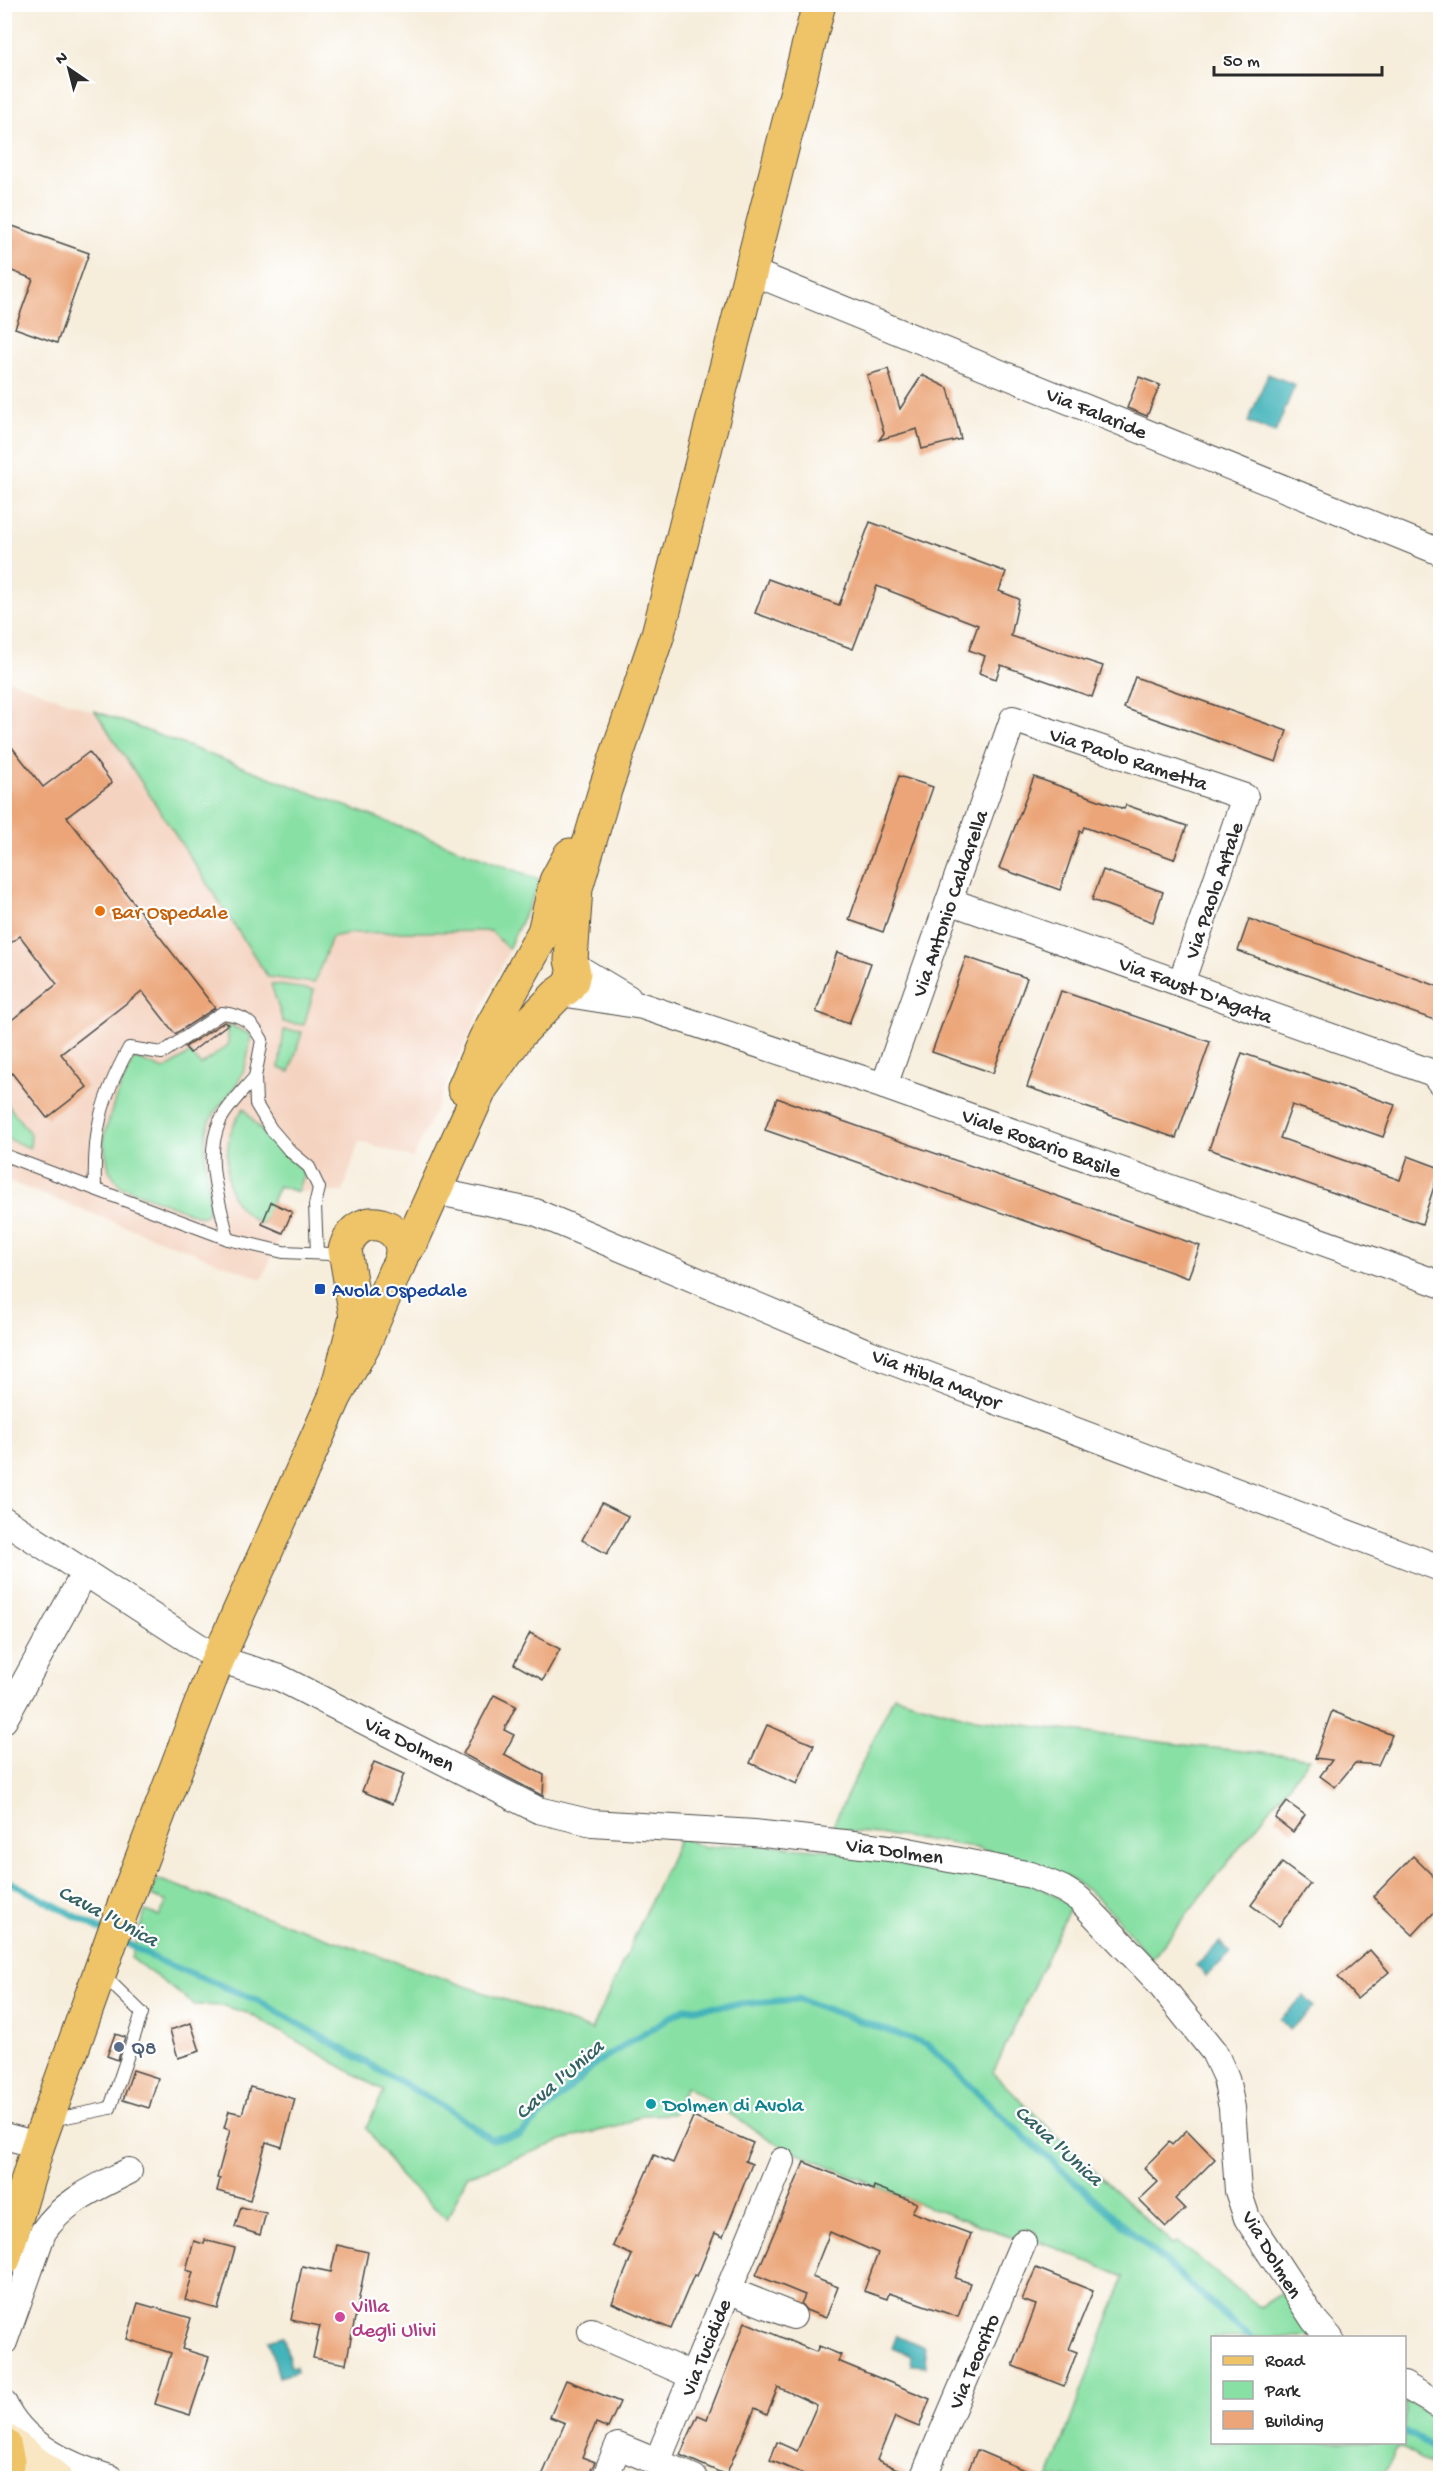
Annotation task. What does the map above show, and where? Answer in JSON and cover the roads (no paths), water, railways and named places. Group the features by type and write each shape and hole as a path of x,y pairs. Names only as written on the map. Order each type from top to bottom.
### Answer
{"main road":[{"path":"4,2259 43,2133 103,1963 218,1659 335,1397 364,1344 398,1263 412,1241 481,1088 520,1033 565,978 576,888 605,790 658,634 819,4"},
{"path":"380,1224 412,1198 424,1176 485,1040 544,932 556,881 605,790"},
{"path":"528,960 536,951 550,947 562,951 565,978"},
{"path":"380,1224 397,1235 401,1244 398,1263 380,1280 362,1279 337,1260 345,1250 352,1232 360,1226 380,1224"},
{"path":"335,1397 356,1317 337,1260"},
{"path":"4,2444 8,2461 4,2475"}],"street":[{"name":"Via Falaride","path":"752,272 1440,552"},
{"name":"Via Paolo Rametta","path":"1013,719 1245,797"},
{"name":"Via Antonio Caldarella","path":"884,1086 1013,719"},
{"name":"Via Paolo Artale","path":"1181,984 1245,797"},
{"name":"Via Faust D'Agata","path":"949,901 1432,1073 1440,1082"},
{"name":"Viale Rosario Basile","path":"565,978 642,1006 884,1086 1440,1284"},
{"name":"Via Hibla Mayor","path":"434,1191 535,1212 869,1353 1440,1568"},
{"name":"Via Dolmen","path":"4,1520 218,1659 280,1678 538,1810 592,1823 754,1833 898,1849 1030,1875 1063,1889 1079,1899 1154,1977 1214,2052 1226,2078 1232,2108 1238,2191 1247,2218 1314,2320 1329,2336"},
{"path":"4,1720 85,1572"},
{"path":"4,2136 43,2133"},
{"name":"Via Tucidide","path":"657,2462 782,2161"},
{"path":"4,2342 43,2232 53,2217 73,2200 129,2171"},
{"name":"Via Teocrito","path":"923,2478 1023,2242"},
{"path":"728,2290 793,2316"},
{"path":"591,2331 693,2376"},
{"path":"1406,2386 1440,2406"},
{"path":"4,2403 19,2428 39,2445 68,2463 111,2478"},
{"path":"4,2439 55,2478"},
{"path":"605,2478 618,2446 694,2478"}],"lane":[{"path":"95,1189 94,1150 101,1111 115,1075 129,1048 162,1053 222,1013 238,1015 249,1021 262,1040 255,1077 256,1104 271,1129 290,1151 309,1167 319,1188 315,1205 337,1260"},
{"path":"228,1239 213,1170 213,1144 221,1120 255,1077"},
{"path":"4,1155 228,1239 283,1252 337,1260"},
{"path":"43,2133 110,2108 142,2013 103,1963"}],"water":[{"path":"1268,374 1295,385 1275,433 1248,422"},
{"path":"1220,1942 1231,1953 1206,1976 1196,1965"},
{"path":"1304,1996 1314,2007 1290,2030 1280,2019"},
{"path":"897,2335 924,2347 926,2366 912,2365 911,2356 892,2348"},
{"path":"283,2336 291,2367 296,2366 297,2372 279,2377 269,2340"}],"waterway":[{"name":"Cava l'Unica","path":"4,1879 106,1932"},
{"name":"Cava l'Unica","path":"121,1940 162,1962 257,2000 453,2112 491,2139 520,2135 597,2062 684,2009 799,1999 928,2045 1007,2121 1248,2336"},
{"name":"Cava l'Unica","path":"1406,2432 1440,2452"}],"place":[{"name":"Bar Ospedale","path":"100,911"},
{"name":"Avola Ospedale","path":"320,1289"},
{"name":"Q8","path":"119,2047"},
{"name":"Dolmen di Avola","path":"651,2104"},
{"name":"Villa degli Ulivi","path":"340,2317"}]}
